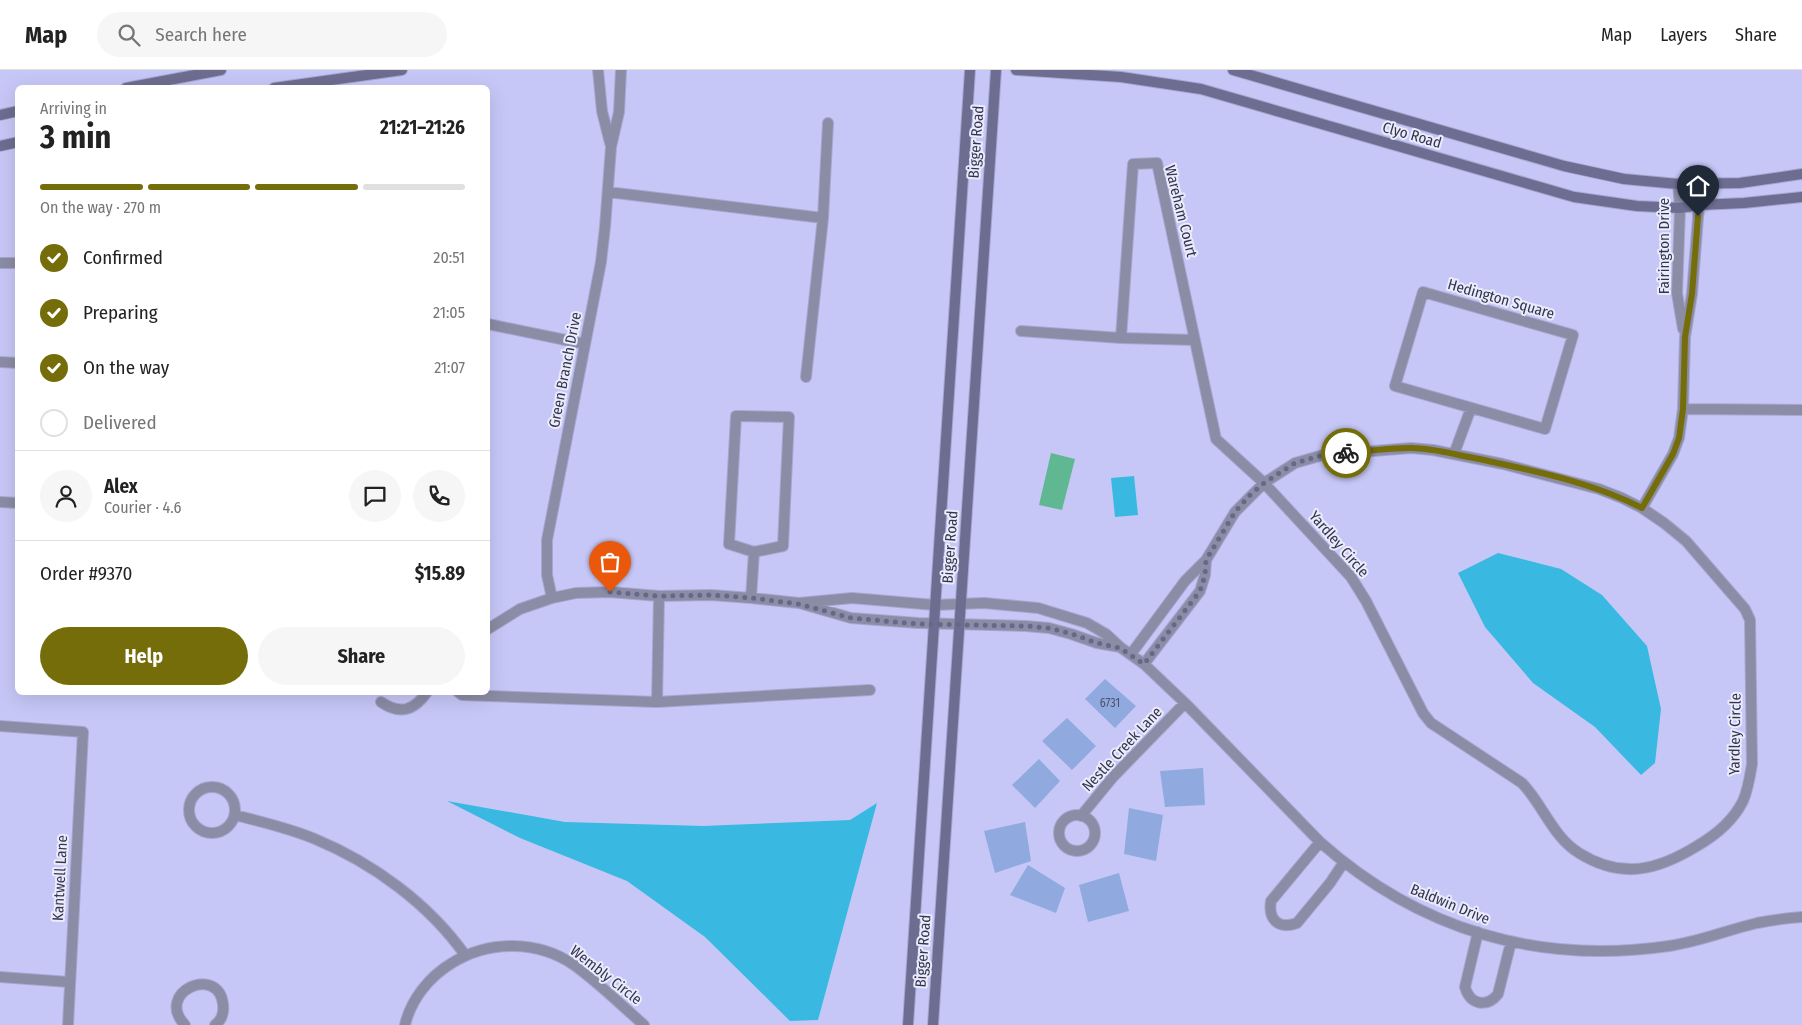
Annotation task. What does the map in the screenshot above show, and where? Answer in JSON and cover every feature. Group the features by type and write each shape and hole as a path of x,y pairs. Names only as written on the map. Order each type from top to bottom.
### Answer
{"street":[{"path":"142,85 221,70"},
{"path":"295,85 402,70"},
{"name":"Green Branch Drive","path":"598,70 602,111 611,147"},
{"name":"Green Branch Drive","path":"552,598 547,575 547,540 601,262 606,227 611,147 619,112 620,70"},
{"name":"Bigger Road","path":"908,1025 970,70"},
{"name":"Bigger Road","path":"933,1025 996,70"},
{"name":"Clyo Road","path":"1016,70 1120,77 1201,89 1574,197 1636,206 1680,208 1802,197"},
{"name":"Clyo Road","path":"1233,70 1564,166 1624,179 1678,184 1740,183 1802,174"},
{"path":"0,115 15,112"},
{"path":"806,377 823,218 828,122"},
{"path":"0,146 15,143"},
{"name":"Wareham Court","path":"1121,338 1133,164 1157,163 1216,439 1264,483"},
{"name":"Fairington Drive","path":"1642,508 1673,454 1679,438 1683,409 1685,337 1692,294 1699,183"},
{"name":"Fairington Drive","path":"1678,184 1680,208 1677,293 1685,337"},
{"path":"608,192 823,218"},
{"path":"0,262 15,263"},
{"name":"Hedington Square","path":"1423,292 1573,335 1545,429 1471,408 1395,386 1423,292"},
{"path":"490,324 585,344"},
{"path":"1021,331 1121,338 1195,340"},
{"path":"0,362 15,363"},
{"path":"1454,454 1471,408"},
{"path":"1683,409 1802,410"},
{"path":"736,416 789,417 783,546 754,552 729,544 736,416"},
{"name":"Yardley Circle","path":"1131,654 1184,582 1206,560 1235,512 1264,483 1295,463 1323,455 1411,448 1433,450 1503,464 1599,489 1642,508 1686,541 1740,602 1748,614 1750,620 1752,764 1743,800 1732,818 1717,833 1676,860 1659,866 1641,869 1618,868 1596,862 1579,853 1566,842 1522,783 1431,723 1423,713 1366,601 1351,578 1264,483"},
{"path":"0,502 15,503"},
{"path":"752,598 754,552"},
{"name":"Yardley Circle","path":"1144,664 1200,591 1205,575 1206,560"},
{"path":"490,628 520,609 552,598 576,594 610,592 659,596 712,595 799,604"},
{"path":"657,702 659,596"},
{"name":"Baldwin Drive","path":"799,604 852,598 935,605 984,603 1038,608 1064,614 1088,623 1106,634 1120,648"},
{"name":"Baldwin Drive","path":"799,604 851,618 934,624 1049,628 1120,648 1144,664 1185,702 1320,842 1344,862 1390,894 1417,909 1510,942 1547,949 1588,952 1626,951 1670,946 1701,940 1756,923 1802,917"},
{"path":"462,695 657,702 870,690"},
{"path":"381,702 397,709 406,709 414,707 424,695"},
{"name":"Nestle Creek Lane","path":"1082,816 1113,777 1185,702"},
{"name":"Kantwell Lane","path":"0,726 83,732 68,1025"},
{"path":"205,788 221,788 232,799 235,815 227,828 221,832 206,833 199,830 190,818 189,804 192,796 205,788"},
{"path":"235,815 285,828 316,839 372,869 410,896 432,916 451,935 465,955"},
{"path":"1320,842 1271,901 1270,910 1272,917 1276,921 1283,925 1297,923 1330,883 1344,862"},
{"path":"1478,932 1465,987 1467,994 1478,1003 1487,1003 1494,1000 1498,994 1510,942"},
{"name":"Wembly Circle","path":"405,1025 417,997 427,983 445,967 465,955 486,948 504,945 540,949 574,965 642,1024"},
{"path":"0,977 69,982"},
{"path":"185,1025 179,1018 177,1003 184,990 198,984 213,988 223,1000 222,1015 215,1025"}],"green space":[{"path":"1051,453 1075,459 1062,510 1039,505"}],"water":[{"path":"1134,476 1138,515 1115,517 1111,478"},
{"path":"1498,553 1561,569 1602,595 1647,646 1661,709 1655,763 1641,775 1595,727 1533,683 1485,627 1458,573"},
{"path":"447,801 565,822 703,826 850,820 877,803 818,1020 790,1021 705,937 627,881 520,838"}],"building":[{"path":"1105,679 1136,706 1115,728 1085,699"},
{"path":"1067,718 1096,746 1072,770 1042,741"},
{"path":"1039,759 1060,781 1035,808 1012,785"},
{"path":"1203,768 1205,805 1165,807 1160,771"},
{"path":"1129,808 1163,815 1156,861 1124,854"},
{"path":"1025,822 1031,861 995,873 984,831"},
{"path":"1028,865 1065,888 1056,913 1010,895"},
{"path":"1119,873 1129,911 1088,922 1079,885"}],"way so far":[{"path":"610,592 659,596 712,595 752,598 799,604 851,618 918,624 977,624 1049,628 1120,648 1144,664 1200,591 1205,575 1206,560 1235,512 1250,495 1264,483 1295,463 1323,455 1346,453"}],"route":[{"path":"1346,453 1411,448 1433,450 1503,464 1599,489 1642,508 1673,454 1679,438 1683,409 1685,337 1692,294 1698,216"}]}
